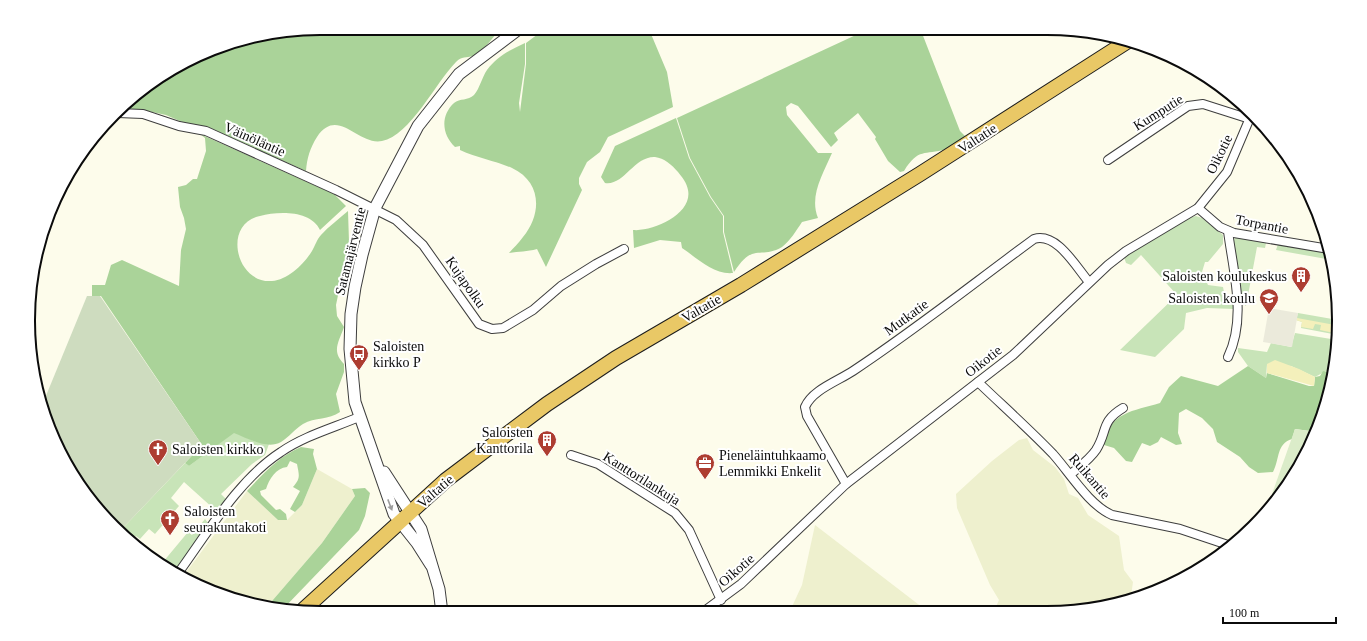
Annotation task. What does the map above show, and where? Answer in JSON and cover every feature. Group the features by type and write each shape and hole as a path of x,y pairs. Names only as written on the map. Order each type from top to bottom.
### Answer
{"highway":[{"name":"Valtatie","path":"308,605 398,522 446,480 547,404 616,358 741,285 920,174 1121,45"}],"street":[{"name":"Satamajärventie","path":"431,565 417,543 398,522 389,505 375,460 359,417 352,380 350,349 351,314 362,255 375,208 418,126 460,74 511,35"},
{"name":"Kumputie","path":"1108,160 1168,118 1188,106 1203,104 1243,114"},
{"name":"Väinöläntie","path":"125,113 143,114 179,126 206,131 375,208"},
{"name":"Oikotie","path":"712,606 721,600 776,552 846,484 978,382 1044,327 1089,282 1126,251 1198,208 1227,172 1249,120"},
{"name":"Kujapolku","path":"375,208 396,220 423,244 479,324 492,329 503,328 533,310 561,286 596,264 624,249"},
{"name":"Torpantie","path":"1198,208 1214,222 1228,231 1322,249"},
{"path":"1228,231 1238,309 1234,340 1228,357"},
{"name":"Mutkatie","path":"846,484 807,416 805,407 812,397 892,344 1034,239 1044,238 1055,243 1089,282"},
{"name":"Ruikantie","path":"978,382 1037,438 1071,474 1094,502 1107,513 1180,529 1224,544"},
{"path":"1071,474 1093,455 1100,444 1109,419 1123,408"},
{"path":"181,570 236,494 262,466 281,451 305,439 359,417"},
{"name":"Kanttorilankuja","path":"571,455 598,464 675,513 689,530 721,600"},
{"name":"Satamajärventie","path":"375,460 421,528 431,565"},
{"path":"431,565 439,589 441,606"}],"green space":[{"path":"320,35 495,35 477,54 458,60 412,119 403,129 392,137 382,141 373,141 340,126 333,125 325,128 317,137 309,153 306,171 208,127 182,122 166,115 143,110 129,109 147,94 178,73 194,64 229,50 265,40 283,37"},
{"path":"537,35 651,35 667,72 673,107 608,137 600,152 587,162 579,178 579,184 582,190 546,267 537,249 509,253 523,237 534,218 536,199 534,190 529,181 522,174 512,168 466,153 460,150 460,146 455,147 447,137 444,125 449,108 456,101 472,97 474,95 485,73 491,65 504,54 525,43 525,64 519,103 520,112 526,64 526,43"},
{"path":"856,35 923,35 960,131 965,136 954,145 946,149 918,155 909,163 904,171 900,172 888,161 875,139 876,137 858,113 834,133 838,140 831,147 798,106 791,103 786,107 787,115 818,153 832,153 821,177 816,193 815,202 818,218 802,222 790,239 782,247 774,251 752,254 747,257 734,272 724,232 724,216 711,197 690,158 677,118"},
{"path":"676,118 689,158 710,197 723,216 723,232 733,273 726,273 712,269 682,248 681,242 660,240 634,248 633,230 651,228 670,220 684,207 688,199 688,190 683,178 668,162 655,157 648,158 641,161 624,176 612,183 605,183 601,177 615,146"},
{"path":"200,134 334,194 346,206 320,230 316,223 302,215 285,213 267,214 248,221 241,230 238,241 238,253 242,264 250,273 260,279 272,281 284,278 305,261 321,235 348,211 349,242 336,305 337,316 344,327 337,346 338,355 344,364 344,372 336,394 340,412 336,415 312,420 303,424 281,442 270,445 257,442 234,433 189,466 185,463 202,445 101,296 92,296 92,285 105,285 111,265 122,260 179,286 181,250 186,229 180,207 178,187 186,185 193,179 197,179 206,151 205,138"},
{"path":"1196,216 1202,218 1223,235 1223,244 1208,262 1205,262 1202,272 1208,285 1223,287 1225,297 1233,304 1234,309 1207,308 1186,313 1184,329 1155,357 1120,350 1177,295 1141,255 1131,265 1126,263 1124,257 1189,218"},
{"path":"1235,237 1266,243 1265,248 1257,247 1246,306 1241,302 1233,244"},
{"path":"1278,244 1323,252 1325,259 1276,250"},
{"path":"87,296 100,296 202,445 124,527 106,509 94,494 73,463 57,430 46,396"},
{"path":"1298,313 1332,319 1331,334 1301,328 1302,322 1296,320"},
{"path":"1295,333 1331,339 1328,371 1315,377 1291,366 1267,364 1266,378 1248,366 1238,352 1238,348 1267,352 1271,343 1291,347"},
{"path":"1248,366 1266,378 1267,373 1309,386 1314,386 1315,377 1320,376 1323,371 1328,372 1317,412 1310,431 1295,429 1292,439 1283,444 1273,472 1258,473 1249,467 1240,457 1217,442 1213,429 1202,418 1186,409 1179,413 1178,433 1182,444 1176,445 1161,437 1158,442 1150,446 1142,443 1132,462 1126,461 1114,448 1104,445 1106,434 1117,419 1132,411 1160,403 1169,387 1181,376 1218,386"},
{"path":"1295,429 1310,431 1294,463 1272,494"},
{"path":"234,432 254,441 269,444 265,455 252,464 221,494 227,500 223,505 214,509 184,482 171,498 179,506 155,534 149,529 140,539 136,536 135,537 124,527 185,463 189,466"},
{"path":"1027,438 1033,450 1055,467 1064,479 1069,494 1078,498 1088,515 1119,536 1124,570 1133,582 1131,593 1102,601 1084,604 996,606 999,600 990,585 957,508 956,494 992,461 1019,440"},
{"path":"301,447 314,449 313,454 317,469 302,505 295,512 290,509 300,491 293,487 299,476 297,464 290,461 287,467 276,472 269,481 266,489 260,491 261,495 276,510 280,509 286,514 287,520 278,520 247,491 278,460"},
{"path":"317,469 352,489 355,496 322,543 271,602 229,591 186,572 247,491 278,520 287,520 302,505"},
{"path":"365,488 370,493 365,516 359,530 288,604 271,602 322,543 355,496 352,489"},
{"path":"205,519 208,523 207,527 178,568 165,560 188,532 192,535"},
{"path":"815,525 920,606 792,606 802,585"}],"sand":[{"path":"1297,318 1332,324 1331,332 1320,330 1321,325 1315,324 1313,329 1301,327 1302,322 1296,320"},
{"path":"1275,360 1315,377 1314,386 1267,373 1267,364"}],"shaded area":[{"path":"1269,308 1298,313 1292,347 1263,342"}],"place":[{"name":"Saloisten koulukeskus","path":"1301,293"},
{"name":"Saloisten koulu","path":"1269,315"},
{"name":"Saloisten kirkko P","path":"359,371"},
{"name":"Saloisten Kanttorila","path":"547,457"},
{"name":"Saloisten kirkko","path":"158,466"},
{"name":"Pieneläintuhkaamo Lemmikki Enkelit","path":"705,480"},
{"name":"Saloisten seurakuntakoti","path":"170,536"}]}
